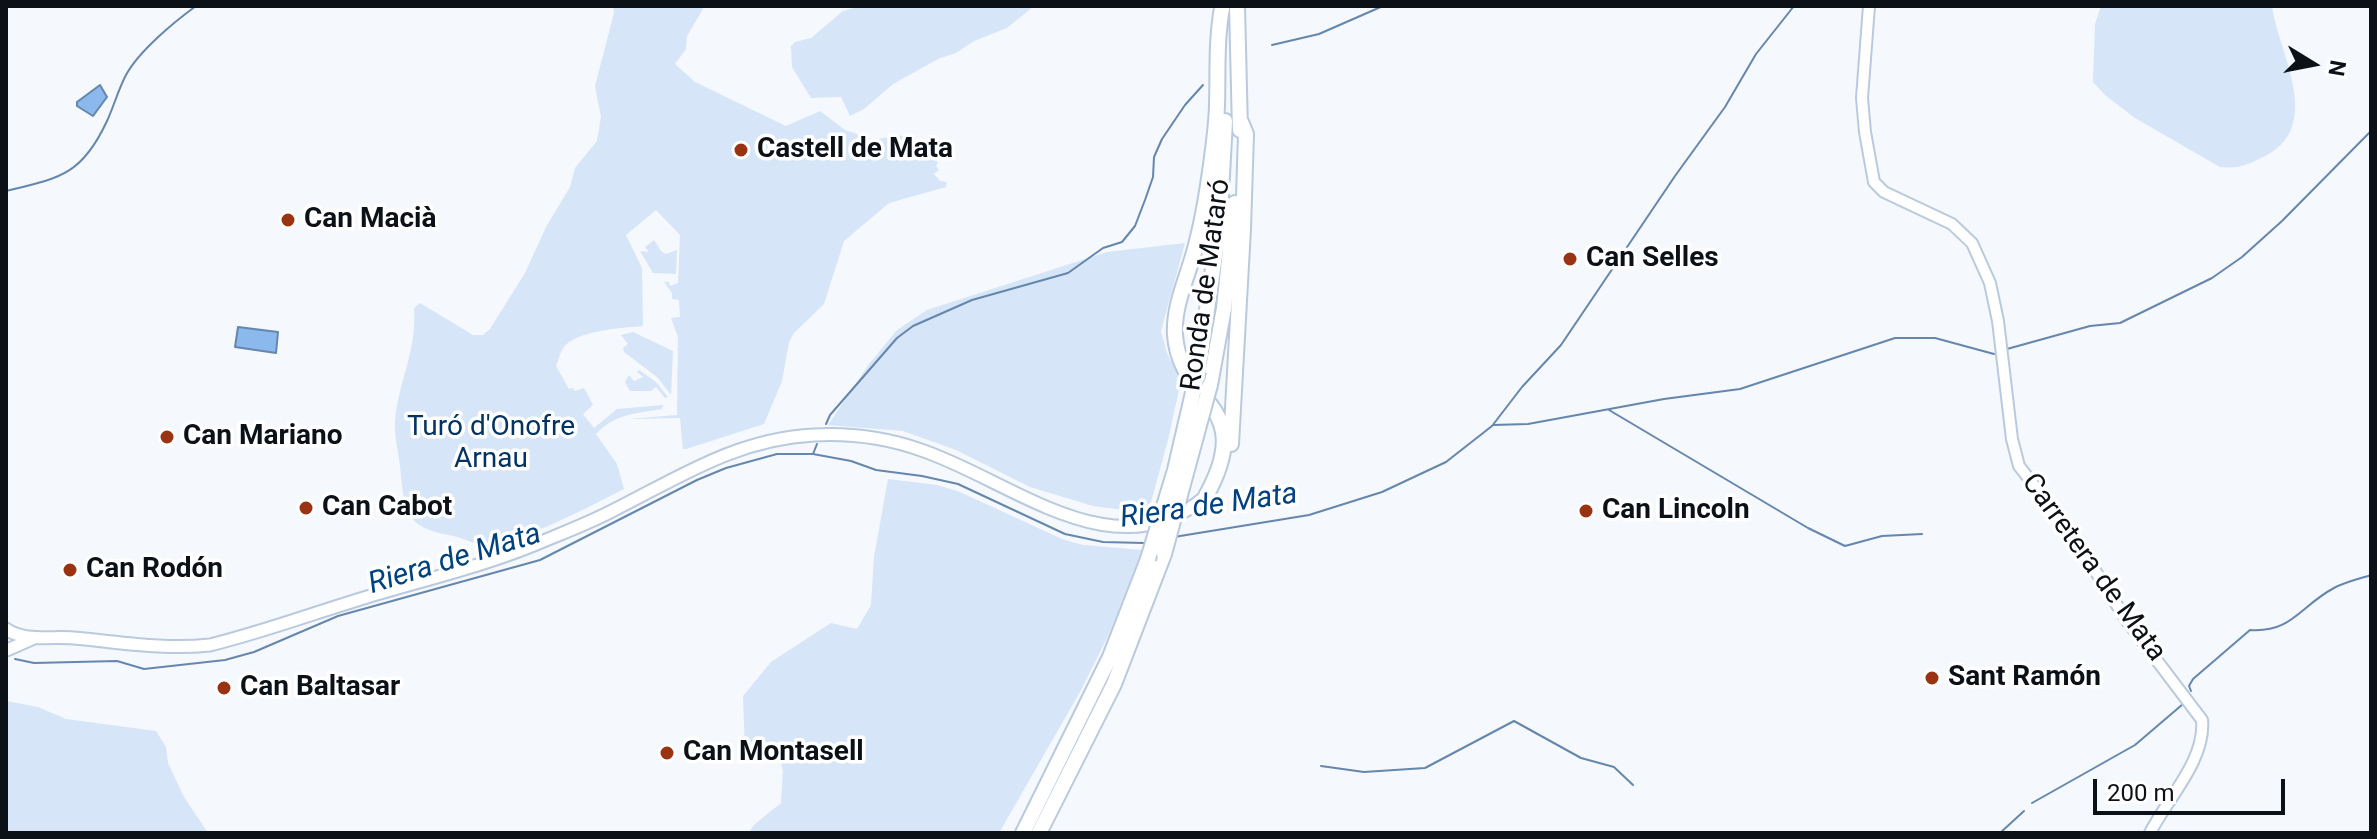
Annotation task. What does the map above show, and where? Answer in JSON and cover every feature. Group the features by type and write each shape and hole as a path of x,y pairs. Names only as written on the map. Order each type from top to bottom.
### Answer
{"highway":[{"name":"Ronda de Mataró","path":"1039,833 1114,684 1164,554 1210,385 1224,308 1241,122 1227,7"},
{"name":"Ronda de Mataró","path":"1023,833 1110,657 1148,559 1175,470 1198,371 1215,267 1223,162 1227,7"},
{"path":"1206,496 1223,457 1223,433 1217,414 1183,362 1175,332 1177,308 1196,245 1209,183 1217,108 1218,30 1227,7"},
{"path":"1206,496 1225,468 1231,440 1246,134 1241,122"}],"main road":[{"path":"6,629 14,634 143,646 210,645 484,563 611,511 737,449 794,436 833,434 901,444 951,462 1035,503 1118,527 1150,527 1167,522 1187,512 1206,496"},
{"path":"6,629 9,640 6,651"},
{"path":"6,651 40,637"}],"street":[{"name":"Carretera de Mata","path":"1869,6 1862,98 1874,182 1884,192 1952,224 1972,243 1991,286 2012,439 2019,466 2070,531 2127,621 2202,720 2203,733 2197,749 2150,833"}],"green space":[{"name":"Turó d'Onofre Arnau","path":"613,6 702,6 687,36 686,49 675,64 695,82 786,126 820,111 845,130 874,140 899,135 921,142 938,163 936,166 939,170 934,174 940,181 947,182 946,187 889,203 844,241 824,304 794,333 789,342 782,381 764,424 686,449 683,449 680,418 628,419 677,415 678,337 671,318 680,317 679,300 672,299 672,293 664,282 669,282 670,286 678,283 680,235 656,210 626,235 642,268 643,326 578,337 563,348 556,366 569,389 584,388 593,405 583,414 594,428 617,409 663,405 662,409 619,418 596,434 617,464 624,489 551,525 510,539 476,543 439,533 419,525 408,512 395,428 413,338 414,308 420,303 473,335 483,335 490,329 525,273 546,227 570,187 575,168 597,141 601,117 595,86 614,13"},
{"path":"861,6 1034,6 1007,28 974,41 893,84 864,109 850,116 841,97 811,98 792,67 791,46 811,38 843,11"},
{"path":"2101,6 2272,6 2293,86 2295,106 2293,125 2284,142 2250,163 2220,167 2135,118 2093,82 2095,24"},
{"path":"654,240 666,254 677,250 676,274 653,273 640,251 649,252 645,247"},
{"path":"1185,243 1161,331 1167,353 1181,381 1148,513 1093,506 1030,487 956,450 903,431 828,425 869,364 897,330 927,310 1107,252"},
{"path":"633,332 673,351 671,395 657,377 624,352 623,348 628,344 621,335"},
{"path":"639,370 656,382 668,397 665,398 656,387 651,391 630,391 625,382 629,375 634,381 643,377 637,372"},
{"path":"888,479 937,485 960,492 1062,539 1083,545 1142,550 1110,632 1080,692 999,833 748,833 781,803 783,771 776,745 745,749 743,696 771,662 831,623 857,629 871,605 874,557"},
{"path":"6,701 38,707 66,719 156,731 166,747 168,763 184,797 208,833 8,833"}],"water":[{"path":"100,85 107,97 93,116 77,106 77,102"},
{"path":"238,327 278,332 276,353 235,347"}],"waterway":[{"path":"6,191 55,177 78,163 98,139 123,81 139,56 196,6"},
{"path":"1272,45 1319,34 1383,6"},
{"name":"Riera de Mata","path":"1174,537 1309,515 1382,492 1446,462 1492,426 1522,387 1561,345 1725,107 1756,54 1794,6"},
{"path":"826,424 830,415 897,338 913,326 972,300 1068,273 1103,248 1122,242 1135,226 1153,177 1154,157 1162,139 1203,85"},
{"path":"2007,349 2090,326 2120,323 2212,278 2242,257 2282,221 2371,131"},
{"path":"1493,425 1528,424 1664,399 1740,389 1895,338 1935,338 1994,354"},
{"path":"1609,410 1808,528 1845,546 1882,536 1922,534"},
{"path":"813,454 817,444"},
{"name":"Riera de Mata","path":"15,659 34,663 117,661 144,669 225,660 254,652 338,616 540,560 697,480 726,468 777,454 813,454 851,461 876,470 958,484 1065,534 1103,542 1144,543"},
{"path":"2191,691 2189,686 2193,679 2250,630 2264,630 2286,623 2334,588 2371,575"},
{"path":"2032,803 2135,745 2183,704"},
{"path":"1321,766 1364,772 1425,768 1514,721 1581,758 1614,767 1633,785"},
{"path":"2000,833 2024,811"}],"place":[{"name":"Castell de Mata","path":"741,150"},
{"name":"Can Macià","path":"288,220"},
{"name":"Can Selles","path":"1570,259"},
{"name":"Can Mariano","path":"167,437"},
{"name":"Can Cabot","path":"306,508"},
{"name":"Can Lincoln","path":"1586,511"},
{"name":"Can Rodón","path":"70,570"},
{"name":"Sant Ramón","path":"1932,678"},
{"name":"Can Baltasar","path":"224,688"},
{"name":"Can Montasell","path":"667,753"}]}
